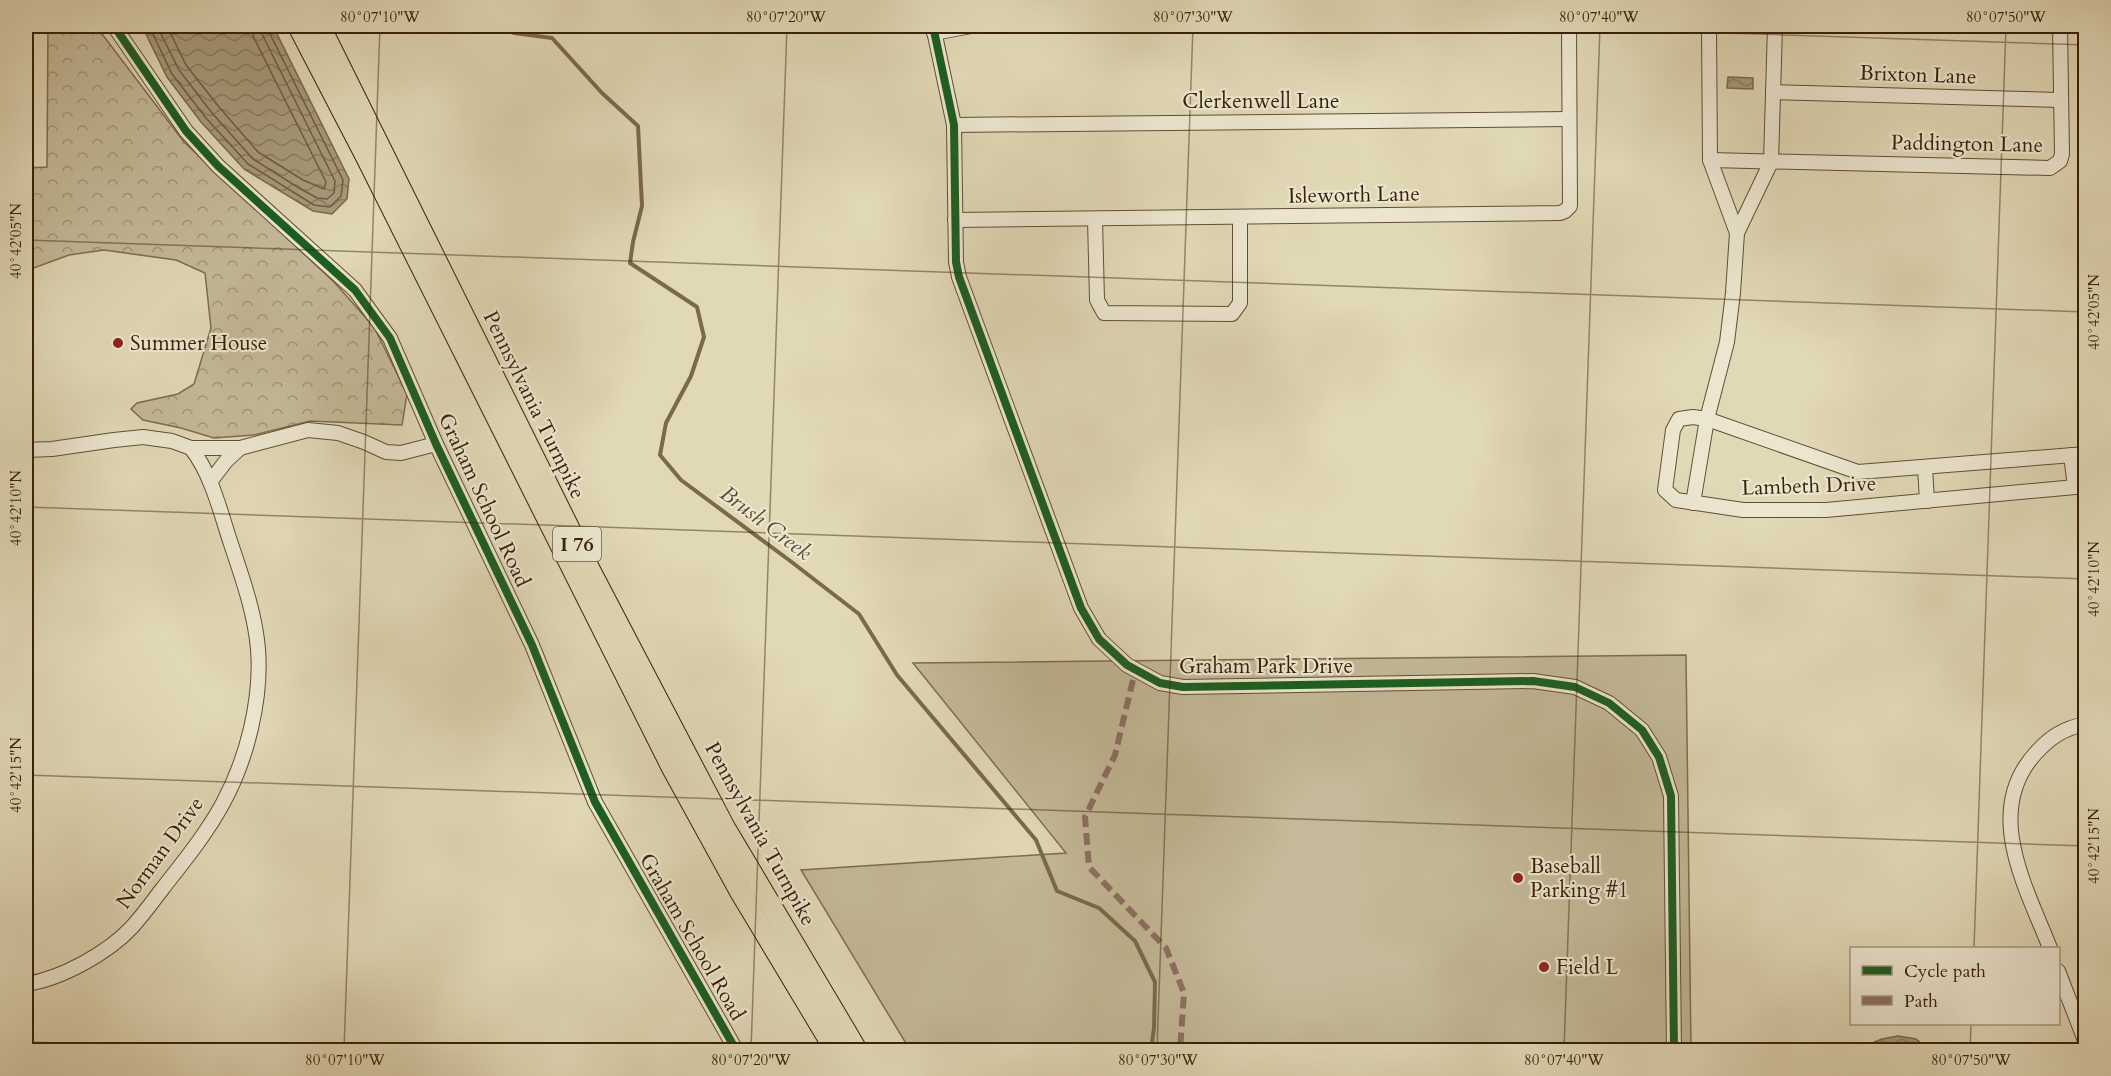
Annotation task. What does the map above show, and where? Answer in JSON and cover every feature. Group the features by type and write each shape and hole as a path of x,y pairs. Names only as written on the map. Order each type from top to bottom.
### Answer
{"highway":[{"name":"Pennsylvania Turnpike","path":"298,26 368,159 672,768 739,891 835,1050"},
{"name":"Pennsylvania Turnpike","path":"320,26 591,572 724,826 857,1050"}],"street":[{"name":"Graham School Road","path":"114,26 186,131 235,182 355,290 390,338 436,444 532,645 595,802 736,1050"},
{"path":"933,29 971,26"},
{"name":"Isleworth Lane","path":"955,220 1560,213 1570,206 1569,26"},
{"path":"1709,26 1710,160 1737,233"},
{"path":"1693,503 1707,419 1726,342 1733,292 1737,233 1772,162 1775,26"},
{"name":"Paddington Lane","path":"1772,162 2050,168 2060,161 2062,154 2060,26"},
{"name":"Graham Park Drive","path":"933,29 954,125 956,262 959,277 1082,608 1099,639 1127,665 1160,683 1183,687 1533,681 1575,687 1610,703 1642,730 1659,757 1671,796 1674,1050"},
{"name":"Brixton Lane","path":"1773,92 2061,100"},
{"name":"Clerkenwell Lane","path":"954,125 1568,119"},
{"path":"1710,160 1772,162"},
{"path":"1095,219 1097,300 1104,313 1232,314 1240,303 1239,218"},
{"name":"Lambeth Drive","path":"1693,417 1707,419 1858,472 1925,467 2078,455 2080,487 1826,510 1743,510 1676,500 1665,490 1673,430 1679,419 1693,417"},
{"path":"26,450 52,449 143,437 171,441 191,448 240,448 308,430 338,433 386,452 409,452 436,444"},
{"name":"Norman Drive","path":"26,984 56,977 86,961 109,947 131,928 201,839 224,802 244,751 254,716 258,649 250,606 210,482 201,460 191,448"},
{"path":"210,482 226,461 240,448"},
{"path":"1925,467 1927,501"},
{"path":"2050,947 2016,859 2010,833 2010,809 2024,766 2046,741 2060,731 2085,724"},
{"path":"2060,976 2085,1043"}],"green space":[{"path":"48,26 96,26 184,142 334,282 374,327 407,394 402,425 310,421 254,435 214,438 143,420 131,409 137,403 178,394 194,384 211,328 205,273 176,260 104,250 69,255 28,270 26,280 26,168 47,167"},
{"path":"1686,655 1691,1050 910,1050 801,870 1066,853 913,663"}],"water":[{"path":"142,26 273,26 349,179 347,199 332,214 313,211 244,169 201,122 167,77"},
{"path":"1728,77 1753,78 1753,89 1727,88"},
{"path":"1898,1036 1916,1039 1929,1050 1819,1050 1867,1045"}],"waterway":[{"name":"Brush Creek","path":"500,26 514,33 552,38 602,93 638,126 642,206 630,263 697,307 704,337 691,376 666,423 660,455 681,480 859,614 897,675 1036,840 1057,891 1099,908 1135,941 1155,982 1151,1050"}],"marked path":[{"path":"1133,680 1115,755 1085,817 1089,867 1166,948 1184,993 1180,1050"}],"cycle path":[{"path":"114,26 186,131 218,166 355,290 390,338 436,444 532,645 595,802 736,1050"},
{"path":"933,26 954,125 956,262 959,277 1081,608 1099,639 1127,665 1160,683 1183,687 1533,681 1575,687 1609,703 1642,730 1659,757 1671,796 1674,1050"}],"place":[{"name":"Summer House","path":"118,343"},
{"name":"Baseball Parking #1","path":"1518,878"},
{"name":"Field L","path":"1544,967"}]}
